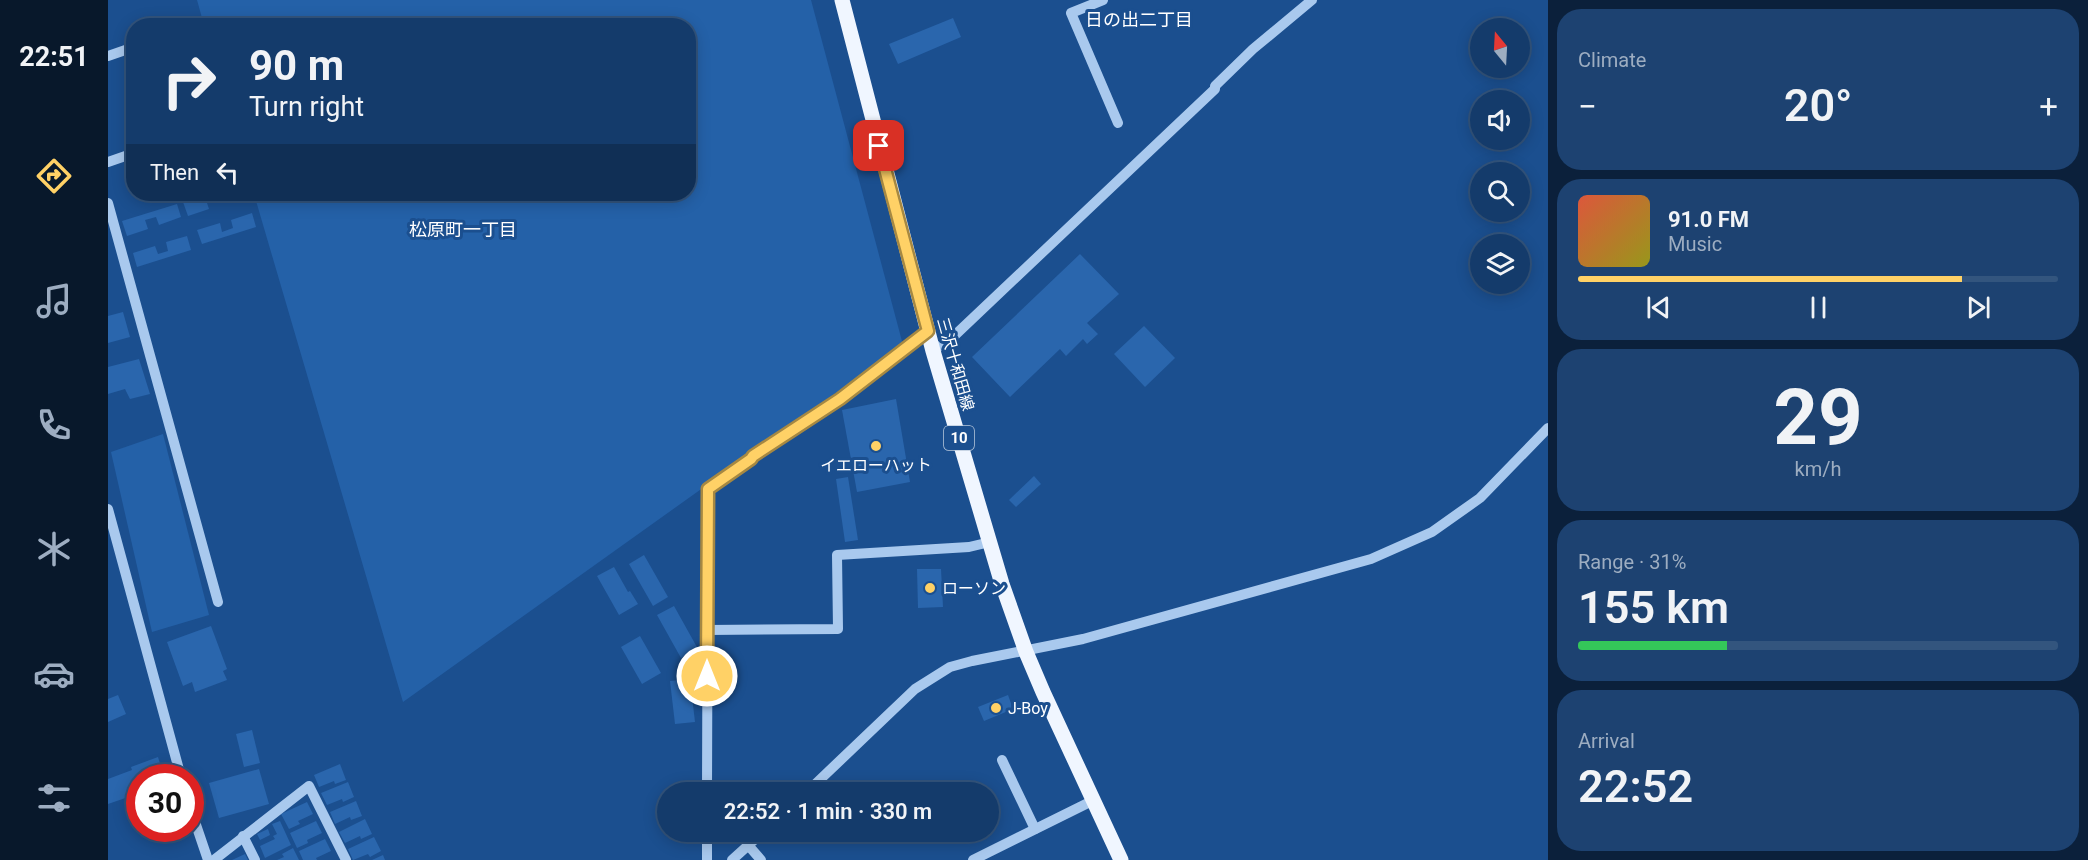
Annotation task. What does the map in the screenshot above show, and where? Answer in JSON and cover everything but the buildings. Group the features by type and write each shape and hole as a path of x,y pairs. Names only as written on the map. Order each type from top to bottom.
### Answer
{"main road":[{"name":"三沢十和田線","path":"842,0 933,351 990,542 1026,652 1092,801 1121,860"}],"street":[{"path":"1103,0 1071,13 1118,123"},
{"path":"933,351 953,337 1215,89 1215,86 1253,49 1312,0"},
{"path":"108,56 126,50"},
{"path":"108,162 126,156"},
{"path":"108,203 218,602"},
{"path":"707,782 708,489 753,456 840,399 928,331"},
{"path":"817,782 915,689 950,667 1083,639 1371,559 1432,532 1480,498 1548,428"},
{"path":"108,508 177,764"},
{"path":"707,630 838,629 837,555 969,547 990,542"},
{"path":"1002,760 1035,829"},
{"path":"214,860 309,786 345,860"},
{"path":"973,860 1092,801"},
{"path":"243,836 255,860"},
{"path":"202,842 208,860"},
{"path":"707,842 708,860"},
{"path":"732,860 751,842"},
{"path":"748,845 761,860"}],"shaded area":[{"path":"197,0 811,0 903,345 403,702 256,201 696,201 696,18 202,18"},
{"path":"163,434 209,615 152,632 111,452"}],"place":[{"name":"イエローハット","path":"876,446"},
{"name":"ローソン","path":"930,588"},
{"name":"J-Boy","path":"996,708"}],"district":[{"name":"日の出二丁目","path":"1139,20"},
{"name":"松原町一丁目","path":"463,230"}],"route":[{"path":"707,676 708,489 753,456 840,399 928,331 879,146"}]}
